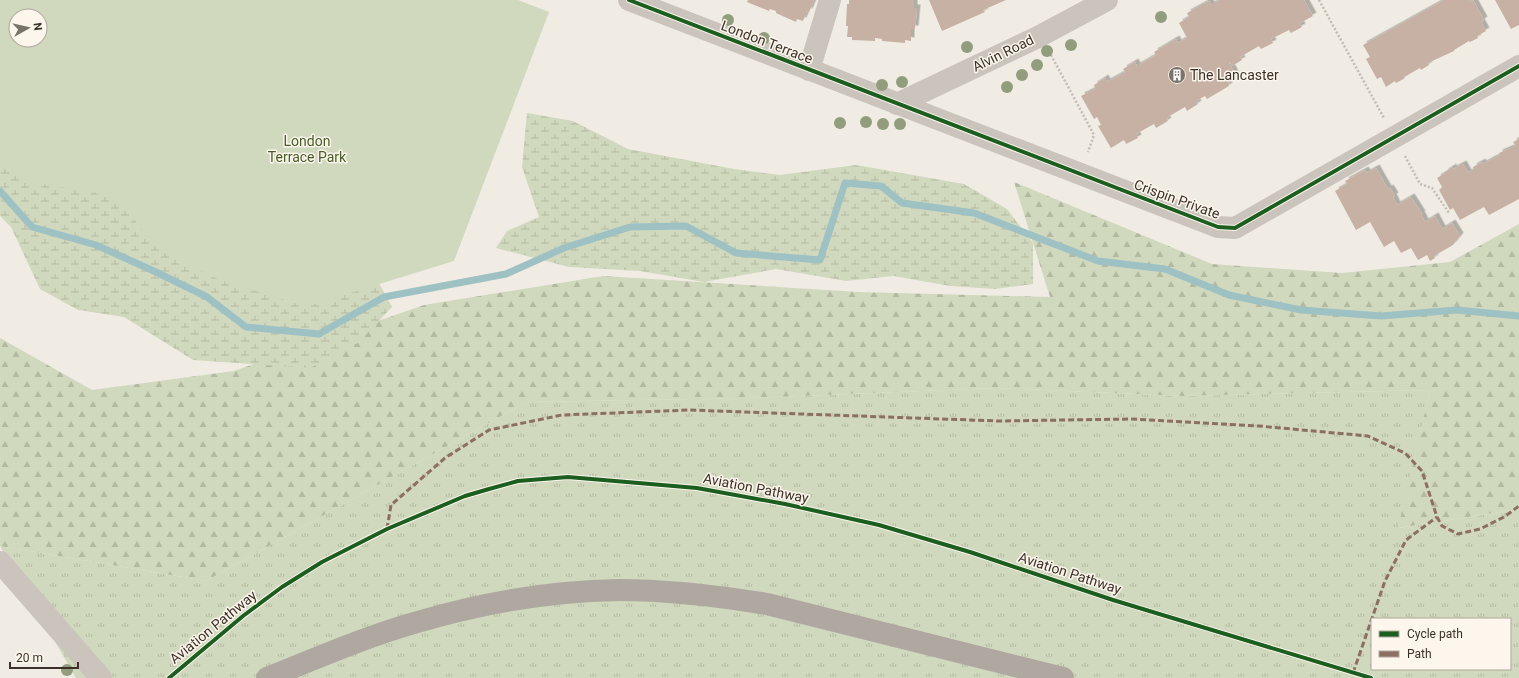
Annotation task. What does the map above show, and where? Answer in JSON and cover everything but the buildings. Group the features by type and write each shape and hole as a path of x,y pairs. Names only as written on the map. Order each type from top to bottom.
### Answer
{"main road":[{"path":"267,678 412,623 470,608 532,596 573,592 620,590 680,593 767,604 1063,678"}],"street":[{"name":"London Terrace","path":"629,0 897,104"},
{"path":"809,70 830,0"},
{"name":"Alvin Road","path":"897,104 1038,37 1107,0"},
{"name":"Crispin Private","path":"897,104 1218,227 1235,228 1519,66"},
{"path":"0,562 101,678"}],"path":[{"path":"1319,0 1420,184 1432,188 1449,213"},
{"path":"1050,53 1094,135 1080,174"}],"green space":[{"name":"London Terrace Park","path":"0,0 518,0 549,12 454,261 314,304 298,304 220,280 182,262 155,246 129,213 114,199 96,193 31,182 0,166"},
{"path":"0,84 349,228 392,307 358,343 310,368 193,360 124,317 78,310 40,289 11,227 0,216"},
{"path":"527,113 573,121 628,149 734,169 780,175 856,165 964,184 1007,209 1033,243 1033,284 995,289 951,286 893,276 846,281 776,269 704,282 640,271 569,267 496,248 507,231 539,217 522,167"},
{"path":"1014,182 1212,264 1342,273 1450,262 1519,224 1519,509 1398,528 1430,390 1182,396 996,388 748,398 526,402 206,581 0,546 0,338 92,390 234,371 424,305 603,276 859,292 1050,297"},
{"path":"996,388 1182,396 1430,390 1399,528 1519,509 1519,678 76,678 0,546 206,581 526,402 748,398"}],"waterway":[{"path":"0,191 32,227 96,245 156,272 207,297 246,327 319,334 384,297 506,274 564,248 630,227 686,226 736,253 820,260 845,183 881,186 902,203 974,213 1098,261 1165,269 1229,295 1301,310 1381,316 1457,310 1519,316"}],"marked path":[{"path":"387,529 391,505 445,458 489,430 562,415 689,410 999,421 1131,419 1259,426 1368,436 1405,453 1422,471 1437,517 1442,526 1458,534 1480,529 1504,517 1519,506"},
{"path":"1372,618 1385,581 1406,540 1437,517"},
{"path":"1353,673 1371,621"}],"cycle path":[{"path":"629,0 1218,227 1235,228 1519,66"},
{"name":"Aviation Pathway","path":"169,678 243,616 282,587 322,562 387,529 465,496 489,489 518,481 568,477 697,488 785,504 879,525 970,552 1113,600 1371,678"}],"place":[{"name":"The Lancaster","path":"1177,75"}]}
